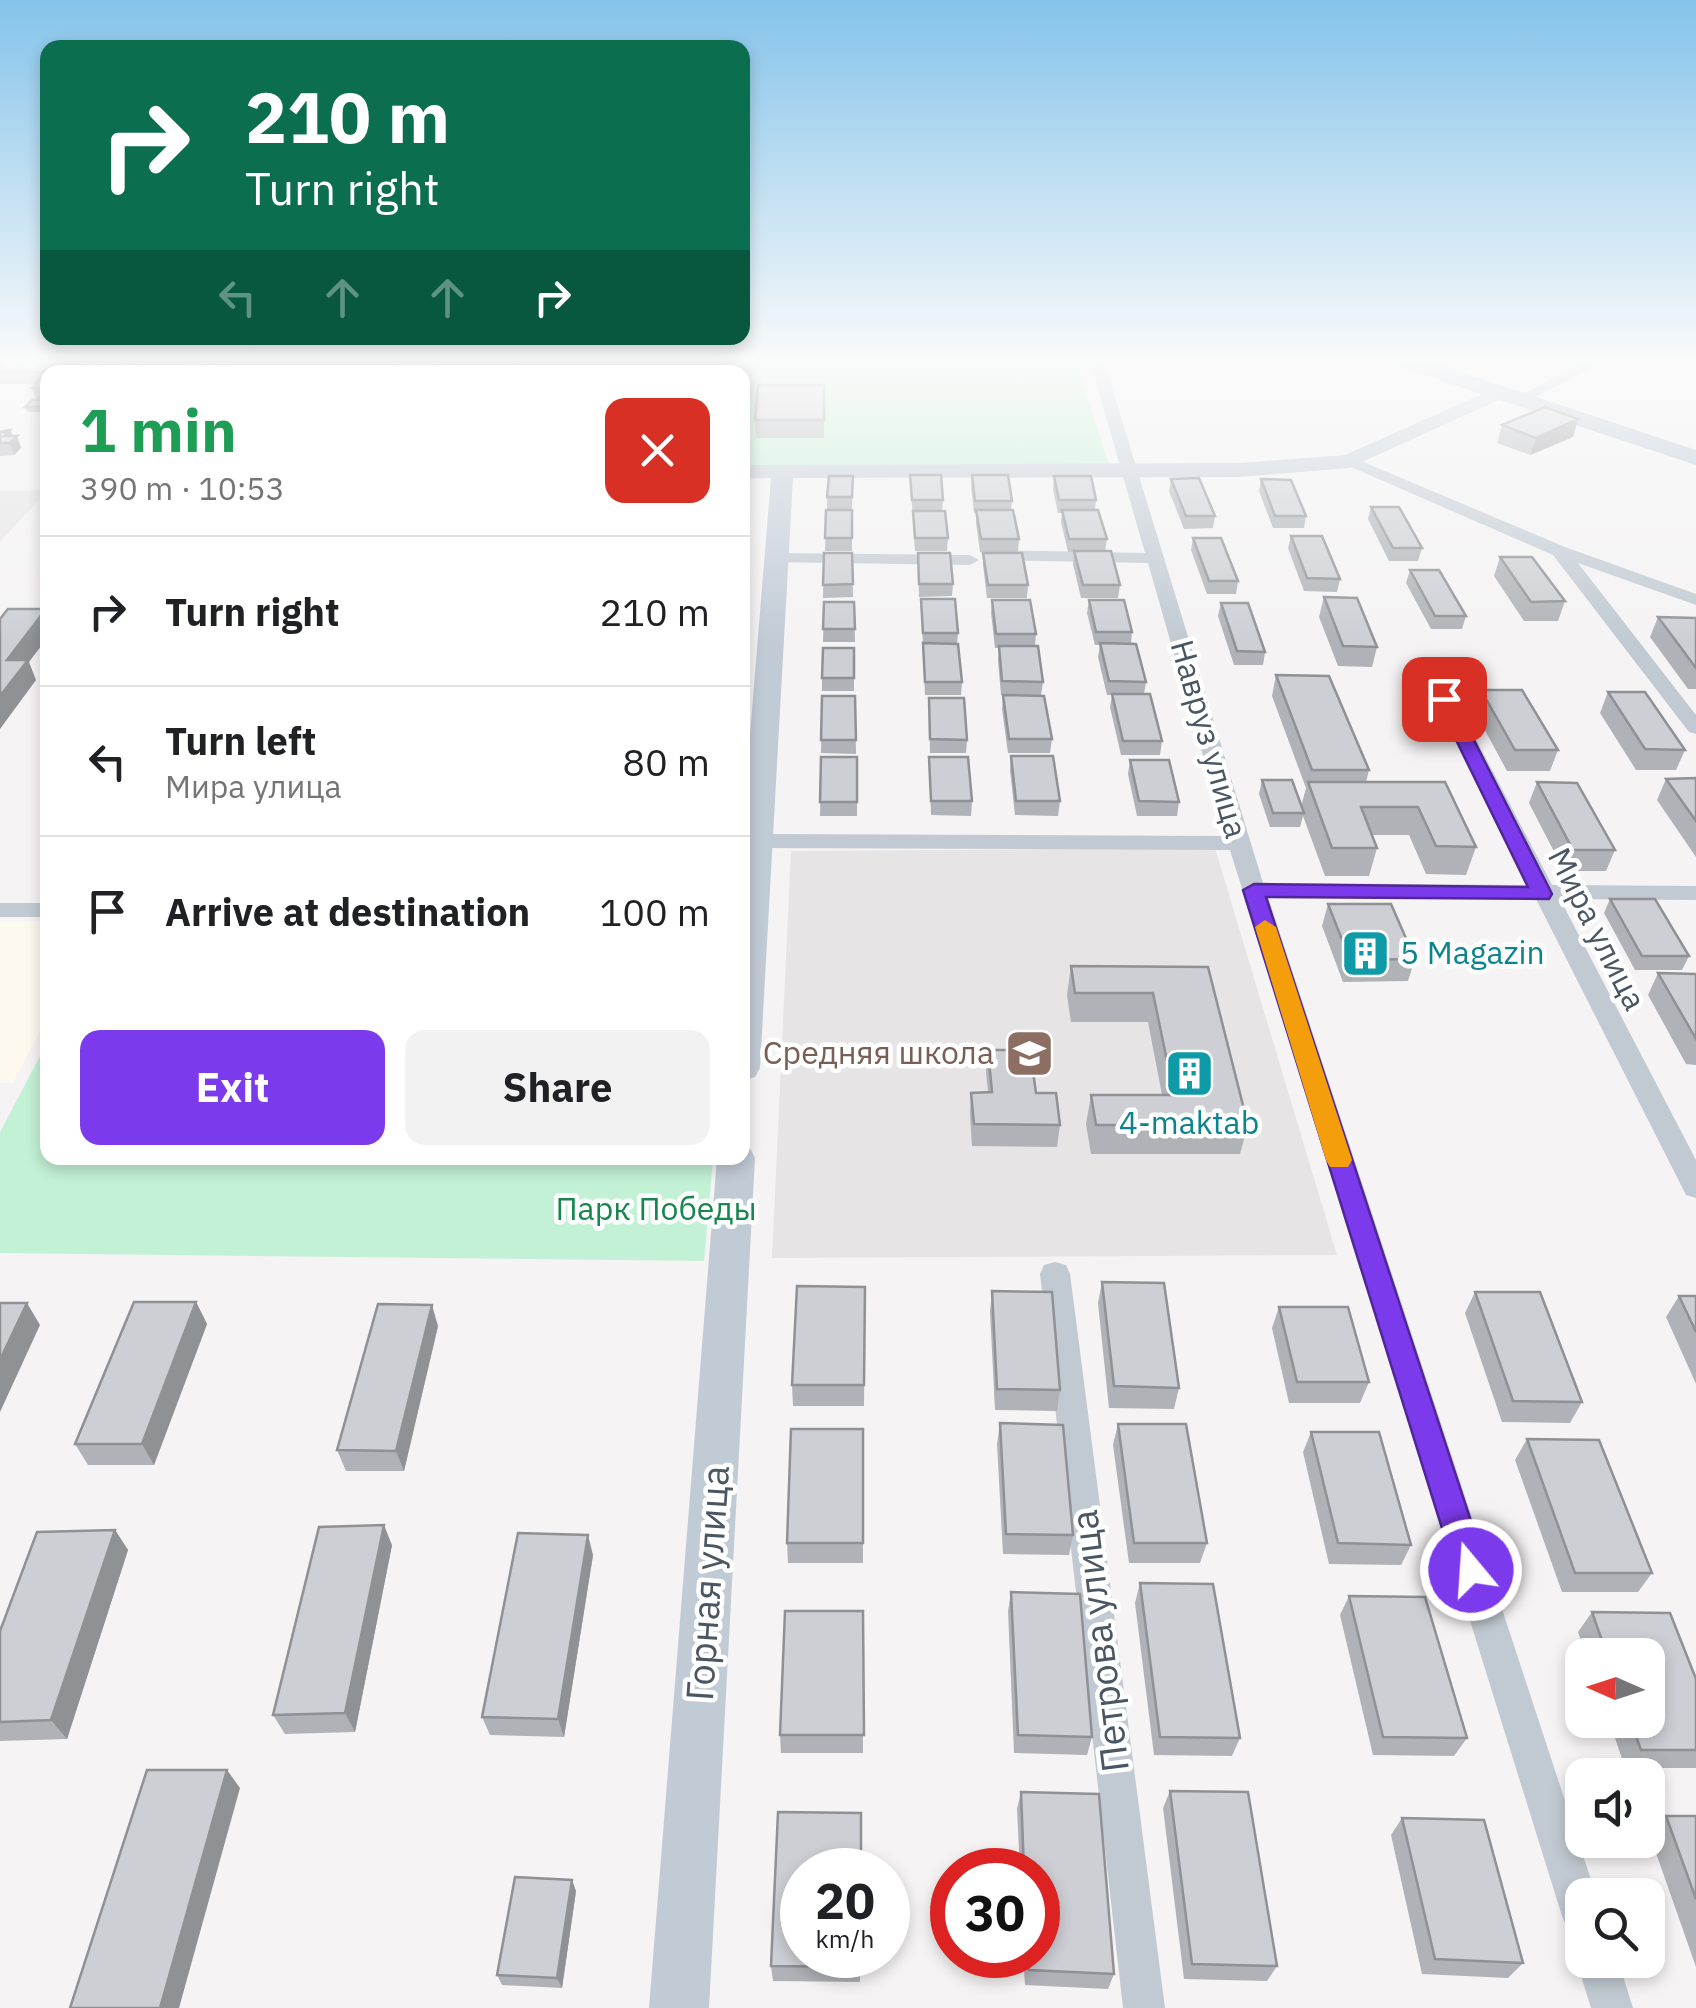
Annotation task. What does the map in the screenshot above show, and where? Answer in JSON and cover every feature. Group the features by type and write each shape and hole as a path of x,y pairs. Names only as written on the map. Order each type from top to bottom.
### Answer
{"street":[{"name":"Навруз улица","path":"1125,455 1239,843 1570,1878"},
{"path":"750,472 1240,470 1350,461 1365,455"},
{"path":"1350,461 1559,551 1696,600"},
{"path":"750,897 758,841 782,473"},
{"path":"1559,551 1696,728"},
{"path":"776,558 1156,558"},
{"name":"Мира улица","path":"1444,699 1696,1187"},
{"path":"758,841 1239,843"},
{"path":"1254,890 1696,892"},
{"path":"0,910 40,910"},
{"name":"Горная улица","path":"680,2008 736,1165"},
{"name":"Петрова улица","path":"1055,1274 1144,2008"},
{"path":"1603,1978 1612,2008"}],"shaded area":[{"path":"40,490 40,499 0,542 0,491"},
{"name":"Средняя школа","path":"1215,848 1337,1255 772,1258 791,851"},
{"path":"0,921 40,921 40,1032 13,1083 0,1083"}],"green space":[{"path":"750,455 1106,455 1110,468 750,470"},
{"name":"Парк Победы","path":"40,1056 40,1165 712,1165 704,1261 0,1253 0,1132"}],"building":[{"path":"910,475 941,475 943,500 912,500"},
{"path":"972,475 1008,475 1012,501 975,501"},
{"path":"829,476 853,476 852,497 827,497"},
{"path":"1054,476 1091,476 1096,500 1059,500"},
{"path":"1199,478 1215,516 1186,516 1171,479"},
{"path":"1261,479 1291,480 1306,516 1275,516"},
{"path":"1371,507 1399,507 1422,548 1393,548"},
{"path":"826,510 852,510 852,538 825,538"},
{"path":"976,510 1013,510 1019,539 981,539"},
{"path":"1062,510 1098,510 1107,539 1069,539"},
{"path":"913,511 945,511 948,538 915,538"},
{"path":"1291,536 1322,536 1340,579 1307,578"},
{"path":"1193,538 1221,538 1238,581 1209,581"},
{"path":"1074,551 1111,551 1120,585 1083,585"},
{"path":"824,553 852,553 853,584 823,585"},
{"path":"918,553 950,553 953,584 919,584"},
{"path":"983,553 1022,553 1028,585 988,585"},
{"path":"1500,557 1532,557 1565,601 1531,602"},
{"path":"1410,570 1439,570 1466,616 1435,616"},
{"path":"1324,597 1357,598 1377,647 1343,646"},
{"path":"921,599 955,599 958,633 923,633"},
{"path":"992,600 1030,600 1036,634 996,634"},
{"path":"1089,600 1124,600 1132,632 1096,632"},
{"path":"824,602 854,602 855,629 823,629"},
{"path":"1221,603 1248,603 1265,652 1237,651"},
{"path":"8,609 40,609 40,617 7,660 28,660 0,696 0,619"},
{"path":"1658,617 1696,618 1696,668"},
{"path":"923,643 958,644 962,682 925,682"},
{"path":"1100,643 1136,644 1146,682 1109,681"},
{"path":"999,646 1038,646 1043,682 1002,681"},
{"path":"823,648 854,648 854,678 822,678"},
{"path":"1276,675 1329,676 1369,770 1312,770"},
{"path":"1481,690 1522,690 1558,750 1515,750"},
{"path":"1608,692 1645,692 1685,750 1645,749"},
{"path":"1112,694 1150,694 1162,741 1123,741"},
{"path":"1003,695 1044,696 1052,739 1009,739"},
{"path":"822,696 855,696 856,740 821,740"},
{"path":"929,698 964,698 967,740 930,739"},
{"path":"1011,756 1053,756 1060,801 1016,801"},
{"path":"821,757 857,757 857,802 820,802"},
{"path":"929,757 968,757 972,801 931,801"},
{"path":"1130,760 1169,760 1179,802 1139,801"},
{"path":"1696,778 1696,821 1666,779"},
{"path":"1262,780 1292,780 1304,813 1273,813"},
{"path":"1308,782 1445,782 1476,847 1436,846 1418,807 1361,807 1377,848 1332,848"},
{"path":"1537,782 1577,783 1615,850 1573,850"},
{"path":"1610,899 1655,899 1689,956 1642,956"},
{"path":"1328,904 1391,904 1415,959 1350,960"},
{"path":"1071,966 1208,967 1248,1125 1096,1125 1091,1095 1174,1095 1153,993 1075,993"},
{"path":"1658,973 1696,974 1696,1039"},
{"path":"988,1050 1030,1050 1036,1093 1056,1093 1060,1125 974,1124 971,1093 992,1092"},
{"path":"1102,1282 1164,1283 1179,1388 1114,1386"},
{"path":"797,1286 865,1287 864,1385 792,1385"},
{"path":"992,1291 1052,1292 1060,1390 997,1389"},
{"path":"1475,1292 1540,1292 1582,1402 1513,1401"},
{"path":"1679,1296 1696,1296 1696,1332"},
{"path":"134,1302 196,1302 142,1444 75,1444"},
{"path":"0,1303 27,1303 0,1360"},
{"path":"378,1304 432,1305 396,1451 337,1450"},
{"path":"1279,1307 1348,1307 1369,1382 1297,1382"},
{"path":"1000,1423 1063,1425 1073,1535 1006,1534"},
{"path":"1118,1424 1186,1424 1207,1543 1134,1543"},
{"path":"791,1429 863,1429 863,1543 787,1543"},
{"path":"1311,1432 1379,1432 1411,1545 1338,1543"},
{"path":"1527,1439 1599,1440 1652,1573 1575,1573"},
{"path":"384,1525 345,1713 273,1715 319,1527"},
{"path":"115,1530 51,1720 0,1722 0,1631 37,1532"},
{"path":"518,1533 588,1535 558,1719 482,1717"},
{"path":"1140,1583 1213,1584 1240,1738 1160,1737"},
{"path":"1011,1592 1080,1594 1092,1737 1018,1735"},
{"path":"1349,1596 1425,1597 1467,1738 1383,1737"},
{"path":"785,1611 863,1611 864,1735 780,1735"},
{"path":"1592,1612 1670,1613 1696,1679 1696,1750 1641,1750 1637,1738 1665,1738 1665,1638 1601,1638"},
{"path":"147,1770 227,1770 160,2008 70,2008"},
{"path":"1170,1791 1248,1792 1277,1966 1192,1964"},
{"path":"1021,1792 1099,1794 1114,1974 1060,1971 1060,1848 1023,1848"},
{"path":"778,1812 861,1813 861,1848 780,1848 780,1966 771,1966"},
{"path":"1666,1816 1696,1816 1696,1899"},
{"path":"1402,1818 1484,1820 1523,1963 1435,1959"},
{"path":"515,1877 572,1880 557,1978 497,1975"}],"slow traffic":[{"path":"1265,927 1339,1160"}],"place":[{"name":"5 Magazin","path":"1365,953"},
{"name":"Средняя школа","path":"1029,1053"},
{"name":"4-maktab","path":"1189,1073"}],"route":[{"path":"1444,699 1542,894 1254,890 1471,1570"}]}
